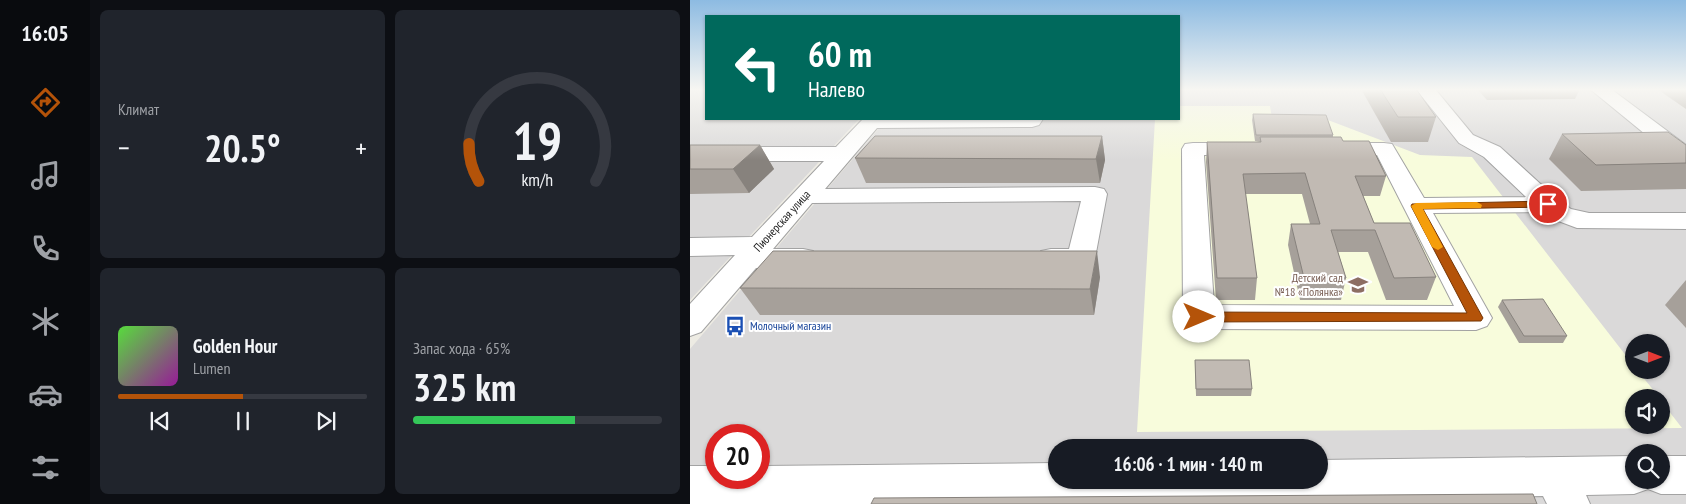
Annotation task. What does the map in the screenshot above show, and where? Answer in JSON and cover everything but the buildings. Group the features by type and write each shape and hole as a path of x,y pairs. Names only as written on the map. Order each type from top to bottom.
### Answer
{"street":[{"path":"1444,113 1466,140 1492,152 1548,204 1562,214 1589,222 1682,224"},
{"path":"1630,113 1686,156"},
{"path":"872,120 1032,120"},
{"name":"Пионерская улица","path":"690,324 872,120"},
{"path":"1271,149 1193,149 1199,317 1476,318 1384,149 1309,149"},
{"path":"690,154 842,154"},
{"path":"804,196 1095,194 1081,258 1032,258"},
{"path":"1416,206 1548,204"},
{"path":"690,247 825,258"},
{"path":"1670,475 1686,475"},
{"path":"1328,480 1562,490 1625,477"},
{"path":"690,486 826,495 1048,488"}],"shaded area":[{"path":"690,113 705,113 705,120 858,120 690,300"},
{"path":"1180,113 1686,113 1686,504 690,504 690,349 886,120 1180,120"},
{"name":"Детский сад №18 «Полянка»","path":"1180,113 1271,113 1272,118 1320,117 1420,155 1472,157 1625,354 1625,379 1644,379 1652,389 1625,389 1625,428 1137,432 1155,120 1180,120"},
{"name":"Детский сад №18 «Полянка»","path":"1670,413 1682,428 1670,428"}],"slow traffic":[{"path":"1438,247 1416,206 1477,205"}],"place":[{"name":"Детский сад №18 «Полянка»","path":"1358,285"},
{"name":"Молочный магазин","path":"735,326"}],"route":[{"path":"1199,317 1476,318 1416,206 1548,204"}]}
